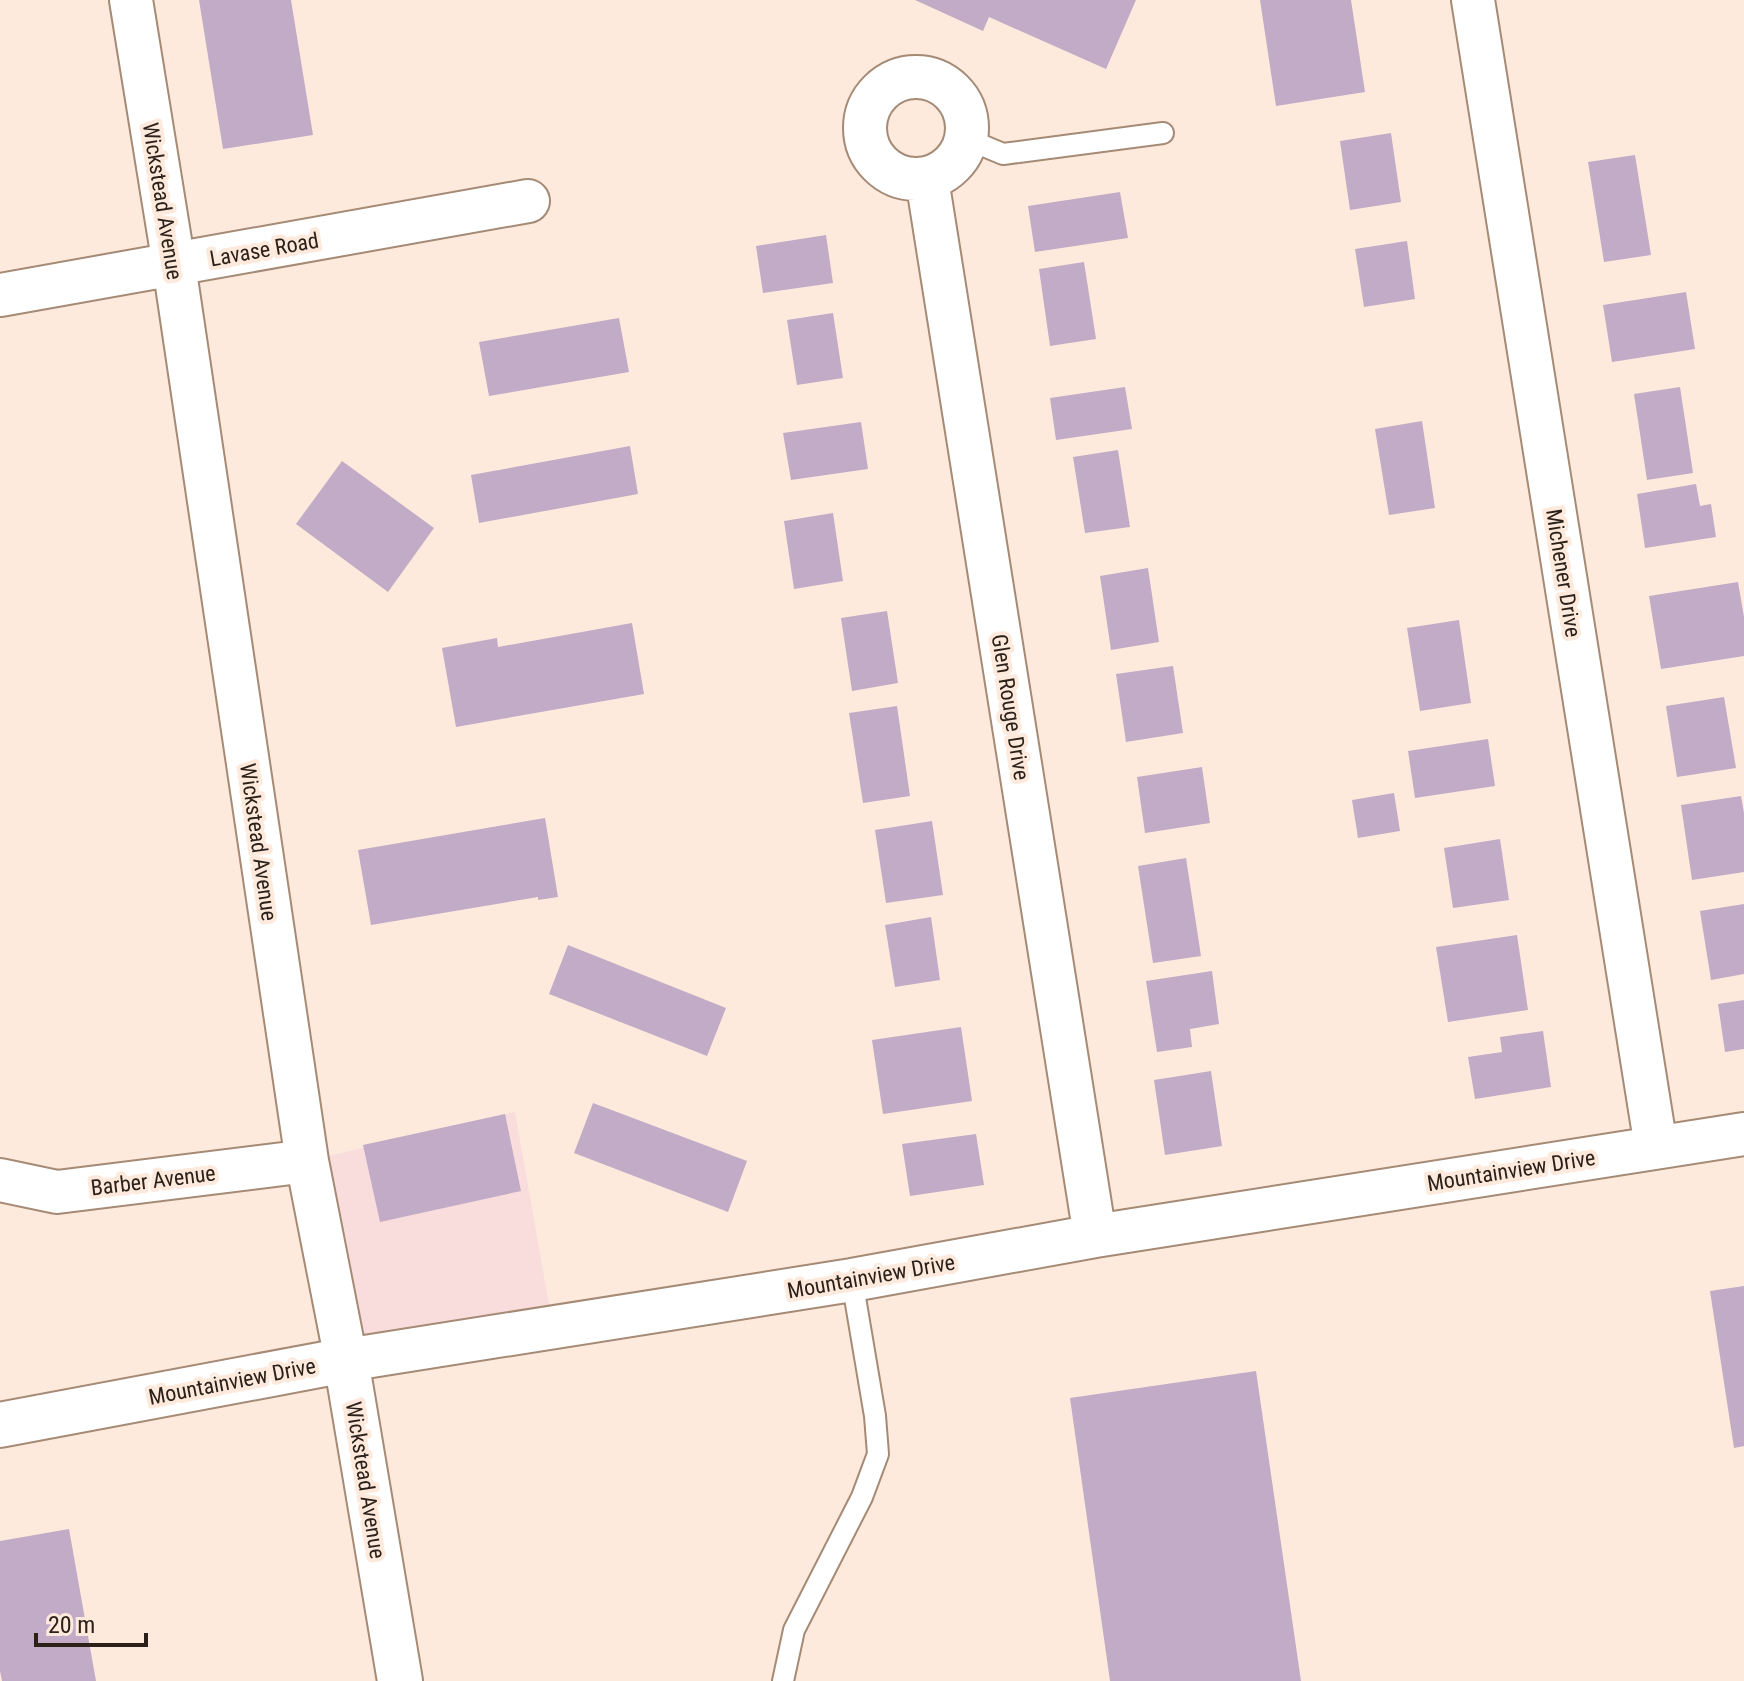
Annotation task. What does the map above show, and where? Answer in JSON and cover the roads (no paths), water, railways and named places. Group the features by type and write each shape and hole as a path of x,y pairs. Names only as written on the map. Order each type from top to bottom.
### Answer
{"street":[{"name":"Wickstead Avenue","path":"131,0 174,265 307,1161 346,1360 400,1681"},
{"name":"Michener Drive","path":"1473,0 1656,1147"},
{"path":"921,77 942,83 958,97 967,117 967,139 958,158 944,171 927,179 908,179 890,173 876,161 867,144 865,124 870,104 883,89 900,79 921,77"},
{"name":"Glen Rouge Drive","path":"927,179 1095,1236"},
{"name":"Lavase Road","path":"0,295 528,201"},
{"name":"Mountainview Drive","path":"0,1425 346,1360 852,1280 1095,1236 1744,1134"},
{"name":"Barber Avenue","path":"0,1180 57,1192 307,1161"}],"lane":[{"path":"967,139 1003,154 1163,133"},
{"path":"783,1681 794,1630 862,1497 878,1454 875,1416 852,1280"}]}
